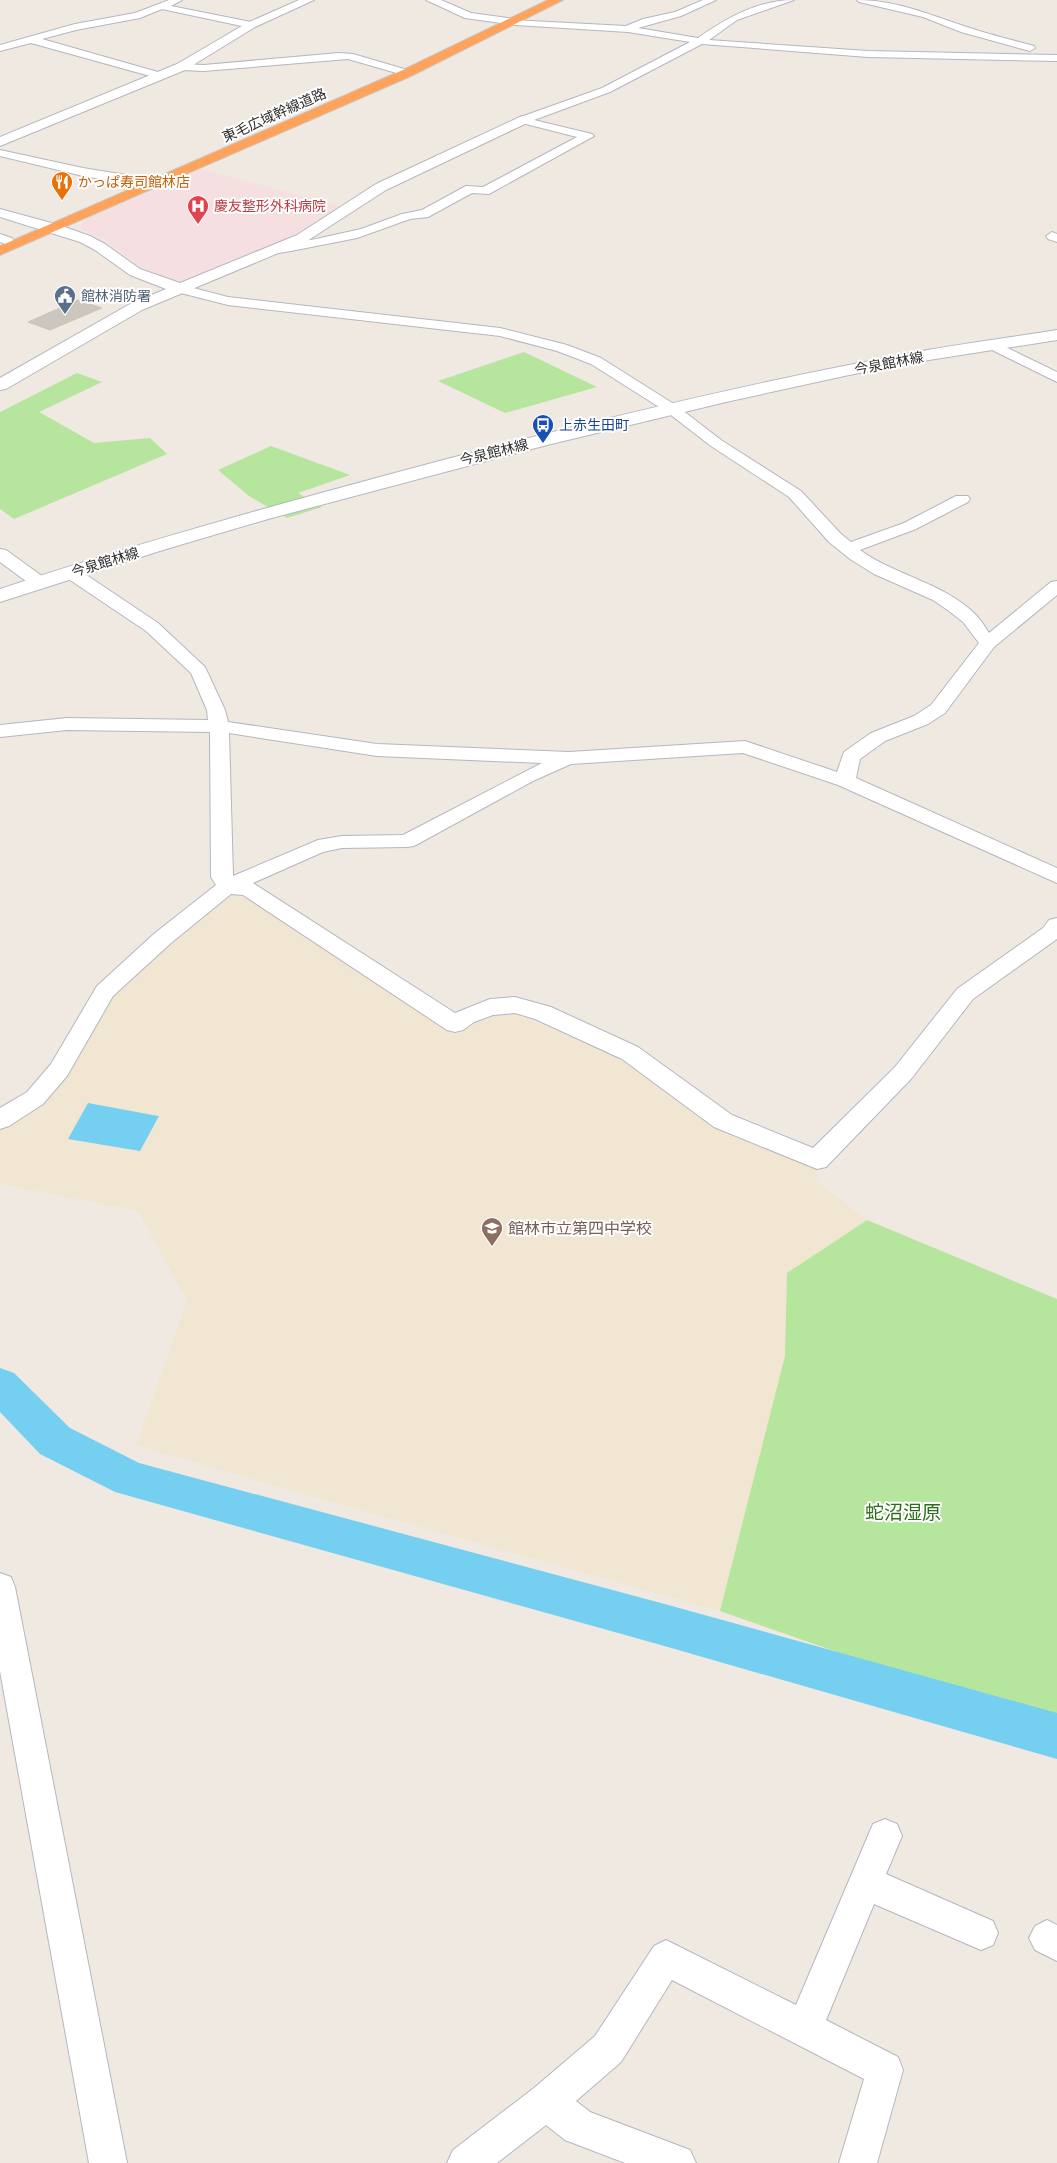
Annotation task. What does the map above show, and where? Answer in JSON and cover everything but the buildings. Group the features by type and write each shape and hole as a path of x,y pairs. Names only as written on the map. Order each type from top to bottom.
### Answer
{"highway":[{"name":"東毛広域幹線道路","path":"510,21 546,0"},
{"name":"東毛広域幹線道路","path":"2,243 49,226 403,72 557,0"},
{"name":"東毛広域幹線道路","path":"49,226 146,182 403,72"}],"street":[{"path":"0,48 75,27 137,16 164,7 177,0"},
{"path":"0,142 181,67 251,25 308,0"},
{"path":"432,0 469,16 510,21 628,29 698,42 868,54 1057,56"},
{"path":"628,29 646,21 678,14 711,0"},
{"path":"0,385 114,318 178,288 279,249 315,231 381,187 522,120 606,90 698,42 734,18 789,0"},
{"path":"862,0 926,15 964,30 1057,56"},
{"path":"164,7 251,25"},
{"path":"33,40 161,76"},
{"path":"181,67 204,68 348,56 403,72"},
{"path":"279,249 316,244 378,228 416,213 424,214 470,189 485,191 565,146 588,136 522,120"},
{"path":"0,153 83,172 146,182"},
{"path":"0,213 49,226 100,247 135,272 178,288 228,301 465,327 530,339 596,361 672,409 716,443 795,494 835,538 848,549 880,570 938,596 969,618 988,643"},
{"name":"今泉館林線","path":"0,596 70,572 259,514 512,447 672,409 912,358 1057,335"},
{"path":"993,345 1057,378"},
{"path":"848,549 910,526 962,499"},
{"path":"0,554 40,583"},
{"path":"70,572 152,627 199,671 216,710 222,877 227,887"},
{"path":"845,781 851,756 878,737 921,720 938,709 988,643 1057,586"},
{"path":"0,730 68,724 218,726 377,750 569,758 746,747 845,781 1057,876"},
{"path":"0,1120 35,1098 59,1070 105,992 163,938 227,887 318,846 342,842 407,841 526,777 569,758"},
{"path":"227,887 248,889 455,1024 466,1016 490,1007 515,1005 543,1013 630,1053 723,1121 817,1160 903,1073 965,994 1051,933 1057,925"},
{"path":"0,1587 108,2163"},
{"path":"804,2029 885,1836"},
{"path":"866,1883 981,1933"},
{"path":"466,2163 547,2101 608,2049 666,1958 885,2070 858,2163"},
{"path":"547,2101 578,2127 677,2163"}],"shaded area":[{"name":"慶友整形外科病院","path":"200,169 340,206 308,230 187,280 172,280 139,266 105,240 80,229 82,221"},
{"name":"館林市立第四中学校","path":"228,896 247,897 455,1035 479,1018 492,1014 512,1013 607,1051 665,1088 817,1169 816,1181 867,1220 787,1274 785,1356 743,1588 720,1611 136,1445 187,1301 138,1211 0,1184 0,1126 62,1077 117,991 142,965"}],"green space":[{"path":"524,352 597,387 505,413 438,381"},
{"path":"77,373 102,382 39,412 94,443 150,438 167,454 14,519 0,509 0,412"},
{"path":"271,446 350,475 298,493 322,507 287,518 249,496 218,470"},
{"name":"蛇沼湿原","path":"867,1220 1057,1299 1057,1729 720,1611 785,1356 787,1273"}],"water":[{"path":"88,1103 159,1116 140,1151 68,1139"}],"waterway":[{"path":"0,1385 55,1441 130,1479 661,1624 1057,1736"}],"place":[{"name":"かっぱ寿司館林店","path":"62,201"},
{"name":"慶友整形外科病院","path":"198,225"},
{"name":"館林消防署","path":"65,315"},
{"name":"上赤生田町","path":"543,444"},
{"name":"館林市立第四中学校","path":"492,1247"}]}
